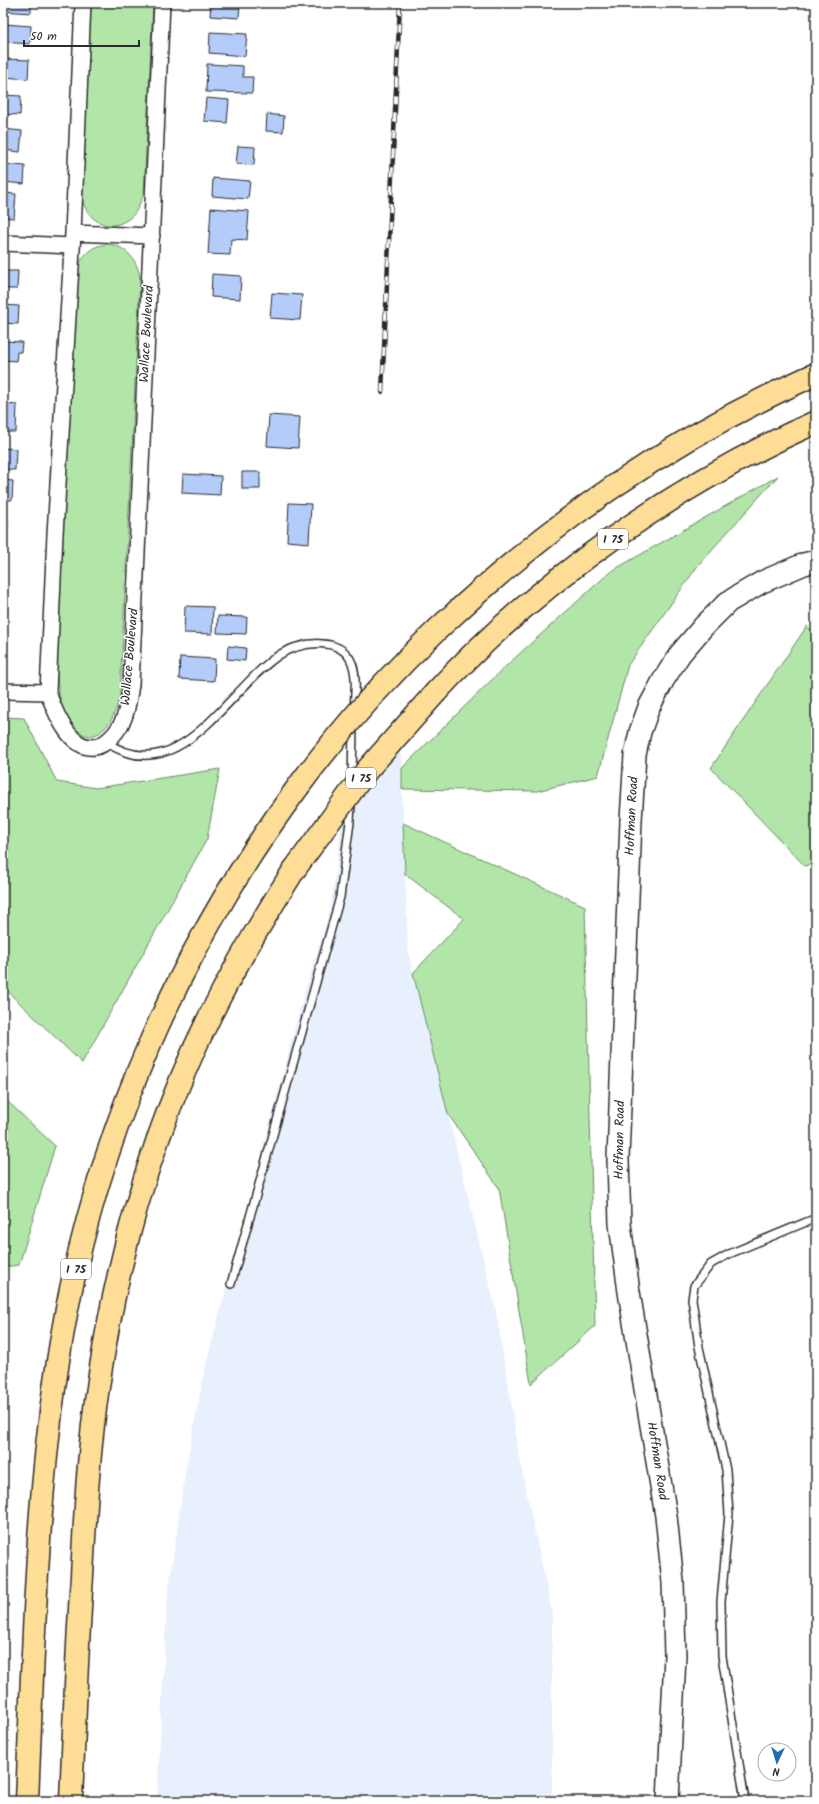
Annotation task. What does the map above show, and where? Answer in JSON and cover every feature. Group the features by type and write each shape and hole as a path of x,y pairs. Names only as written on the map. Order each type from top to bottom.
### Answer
{"highway":[{"name":"I 75","path":"27,1801 36,1602 47,1450 57,1368 66,1313 88,1219 118,1127 137,1074 183,973 236,879 269,827 321,757 363,706 439,628 480,589 568,518 630,475 707,427 755,402 816,374"},
{"name":"I 75","path":"71,1801 80,1610 90,1459 100,1376 121,1265 146,1179 169,1112 210,1016 236,966 294,870 367,770 436,692 466,661 524,609 613,539 708,478 757,451 816,422"}],"street":[{"path":"83,3 72,239 55,526 48,692 62,724 76,741 90,748 106,742"},
{"name":"Wallace Boulevard","path":"106,742 116,732 124,718 131,685 162,3"},
{"path":"3,243 152,236"},
{"name":"Hoffman Road","path":"668,1801 675,1656 673,1582 666,1516 629,1292 620,1216 618,1159 631,820 635,755 640,732 649,707 680,654 702,628 728,602 762,582 804,564 816,561"},
{"path":"3,691 48,692"}],"lane":[{"path":"106,742 122,751 138,756 148,756 170,750 204,728 263,668 280,655 293,649 306,645 330,645 341,649 346,653 352,663 355,678 350,822 340,897 231,1284"},
{"path":"745,1801 722,1656 721,1602 729,1514 726,1470 699,1347 692,1299 694,1286 711,1264 730,1254 816,1218"}],"shaded area":[{"path":"400,732 408,951 496,1311 523,1477 552,1612 552,1801 157,1801 167,1602 185,1473 204,1372 304,994 331,907 345,798"}],"green space":[{"path":"88,3 153,3 144,193 135,213 127,220 119,224 111,225 103,224 89,214 81,197"},
{"path":"108,244 121,248 131,256 137,267 140,280 120,695 110,722 97,734 90,736 84,735 78,731 65,713 59,695 56,660 75,280 81,260 85,255 100,245"},
{"path":"778,476 699,564 628,665 598,776 537,791 402,789 402,768 507,665 610,572"},
{"path":"807,626 816,636 816,862 805,866 711,768"},
{"path":"3,717 24,718 57,782 96,788 220,769 207,839 82,1063 5,989 3,981"},
{"path":"403,823 585,906 595,1326 531,1384 499,1188 448,1114 413,973 464,919 405,874"},
{"path":"3,1097 55,1146 19,1265 3,1267"}],"building":[{"path":"3,3 31,3 31,13 3,11"},
{"path":"211,3 240,3 239,18 210,16"},
{"path":"4,24 31,26 30,44 3,42"},
{"path":"210,32 247,34 245,56 209,53"},
{"path":"3,59 29,60 28,79 3,77"},
{"path":"207,64 243,66 243,77 253,77 252,93 206,92"},
{"path":"3,95 21,96 20,115 3,114"},
{"path":"206,98 229,100 227,123 204,121"},
{"path":"267,114 284,116 283,132 266,131"},
{"path":"3,129 22,131 20,152 3,150"},
{"path":"238,146 255,147 254,165 236,164"},
{"path":"3,164 25,166 24,184 3,182"},
{"path":"213,178 250,181 248,199 212,196"},
{"path":"3,193 16,194 14,218 3,217"},
{"path":"211,208 249,211 247,240 231,239 230,255 208,254"},
{"path":"3,271 18,271 17,289 3,289"},
{"path":"212,274 241,276 240,299 211,297"},
{"path":"272,293 302,295 300,320 270,318"},
{"path":"3,305 19,306 18,324 3,323"},
{"path":"3,341 22,342 21,352 17,352 16,361 3,360"},
{"path":"3,404 17,405 16,432 3,432"},
{"path":"269,415 300,417 298,448 267,446"},
{"path":"3,448 16,449 15,470 3,469"},
{"path":"242,472 260,472 260,489 242,489"},
{"path":"183,474 221,476 220,495 182,493"},
{"path":"3,480 13,481 12,500 3,500"},
{"path":"289,503 311,504 309,543 287,541"},
{"path":"3,520 8,521 7,541 3,540"},
{"path":"3,557 4,557 3,592"},
{"path":"185,606 213,607 212,634 184,633"},
{"path":"218,616 247,617 246,634 217,633"},
{"path":"228,646 246,648 245,661 227,659"},
{"path":"180,657 215,659 214,681 179,679"}],"railway":[{"path":"382,392 400,3"}]}
